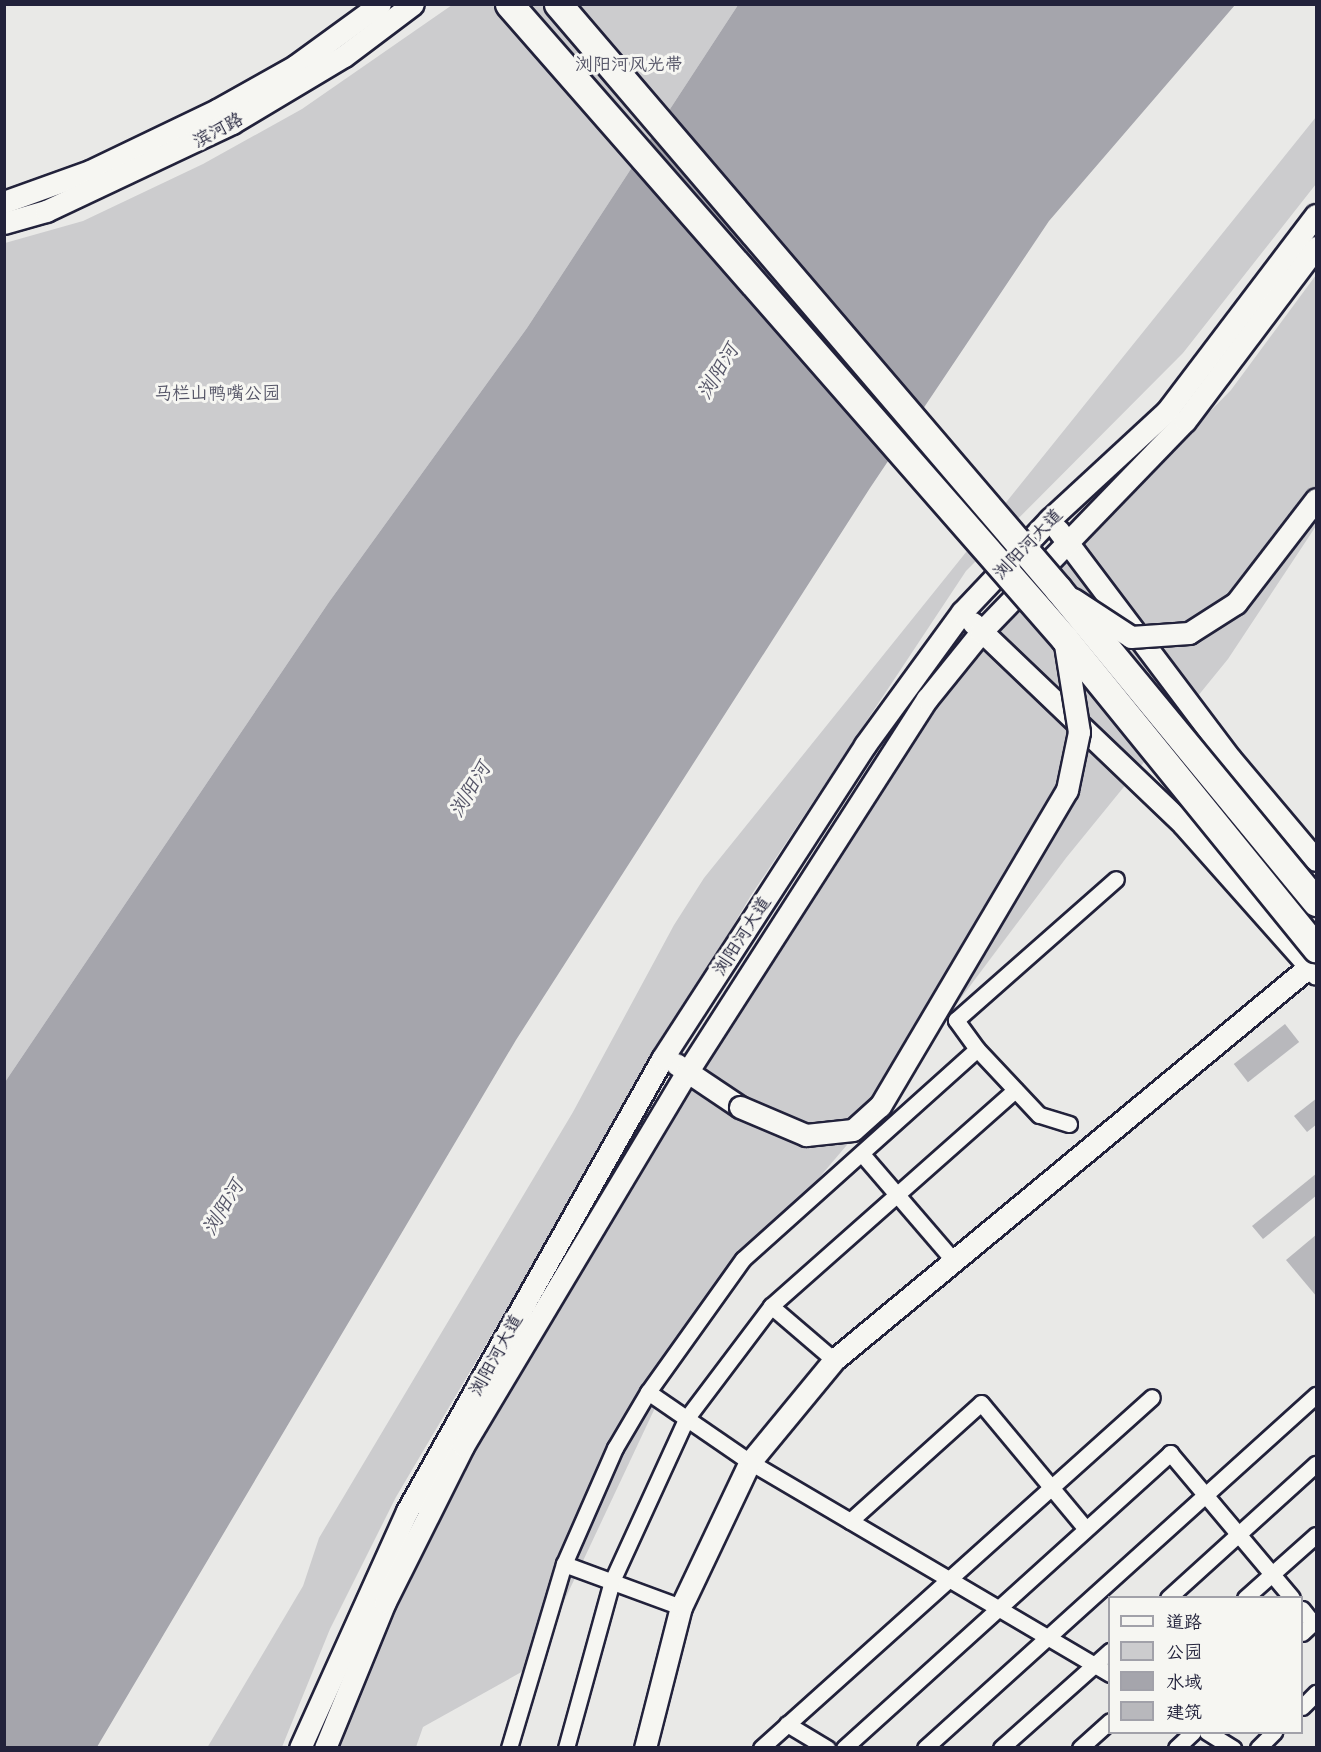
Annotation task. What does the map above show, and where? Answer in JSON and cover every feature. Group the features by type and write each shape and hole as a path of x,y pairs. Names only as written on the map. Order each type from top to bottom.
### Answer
{"highway":[{"path":"509,4 1064,638 1315,962"},
{"path":"558,4 1058,589 1317,902"}],"main road":[{"name":"滨河路","path":"4,202 90,171 217,110 294,66 380,4"},
{"name":"滨河路","path":"4,223 46,211 231,123 344,56 413,4"},
{"name":"浏阳河大道","path":"300,1748 407,1511 662,1059 865,745 962,612 1050,519 1167,411 1218,350 1317,215"},
{"name":"浏阳河大道","path":"325,1748 385,1602 462,1446 688,1070 927,699 981,632 1065,541 1185,421 1317,247"},
{"path":"1058,589 1131,637 1188,633 1236,603 1317,499"},
{"path":"1050,519 1230,758 1317,860"},
{"path":"645,1748 681,1607 750,1462 834,1360 1315,962 1183,824 962,612"},
{"path":"662,1059 688,1070 740,1107 806,1135 853,1130 880,1106 1067,790 1079,732 1064,638"}],"street":[{"path":"1069,1124 1039,1115 977,1049 956,1020 1116,879"},
{"path":"509,1748 564,1564 615,1448 648,1392 743,1259 977,1049"},
{"path":"566,1748 612,1581 686,1419 771,1306 1015,1090"},
{"path":"862,1154 955,1262"},
{"path":"771,1306 834,1360"},
{"path":"648,1392 750,1462 1108,1673"},
{"path":"925,1748 1204,1494 1317,1395"},
{"path":"761,1748 1049,1485 1152,1397"},
{"path":"850,1521 981,1403 1085,1528"},
{"path":"844,1748 997,1607 1170,1453 1290,1596"},
{"path":"1170,1596 1317,1464"},
{"path":"1247,1596 1317,1535"},
{"path":"564,1564 681,1607"},
{"path":"1303,1610 1315,1621 1303,1632"},
{"path":"1001,1748 1108,1653"},
{"path":"1303,1706 1317,1693"},
{"path":"1080,1748 1108,1723"},
{"path":"787,1724 827,1748"},
{"path":"1176,1748 1191,1734"},
{"path":"1211,1734 1233,1748"},
{"path":"1258,1748 1272,1734"}],"green space":[{"name":"马栏山鸭嘴公园","path":"452,5 738,5 527,328 329,602 5,1082 5,243 83,221 203,164 302,109"},
{"path":"1316,117 1316,184 1183,353 966,571 750,897 396,1497 330,1629 282,1747 207,1748 303,1586 319,1538 573,1112 674,925 704,878"},
{"path":"1316,275 1316,526 1228,659 1066,858 880,1106 694,1325 534,1665 423,1727 416,1747 339,1748 429,1516 927,699 1231,390"}],"water":[{"name":"浏阳河","path":"738,5 1235,5 1049,221 870,488 516,1040 97,1747 5,1748 5,1082 329,602 527,328"}],"building":[{"path":"1285,1024 1299,1042 1248,1082 1234,1064"},
{"path":"1317,1098 1317,1124 1307,1132 1294,1116"},
{"path":"1317,1173 1317,1195 1263,1239 1252,1226"},
{"path":"1317,1234 1317,1297 1286,1260"}],"park label":[{"name":"浏阳河风光带","path":"629,64"}]}
